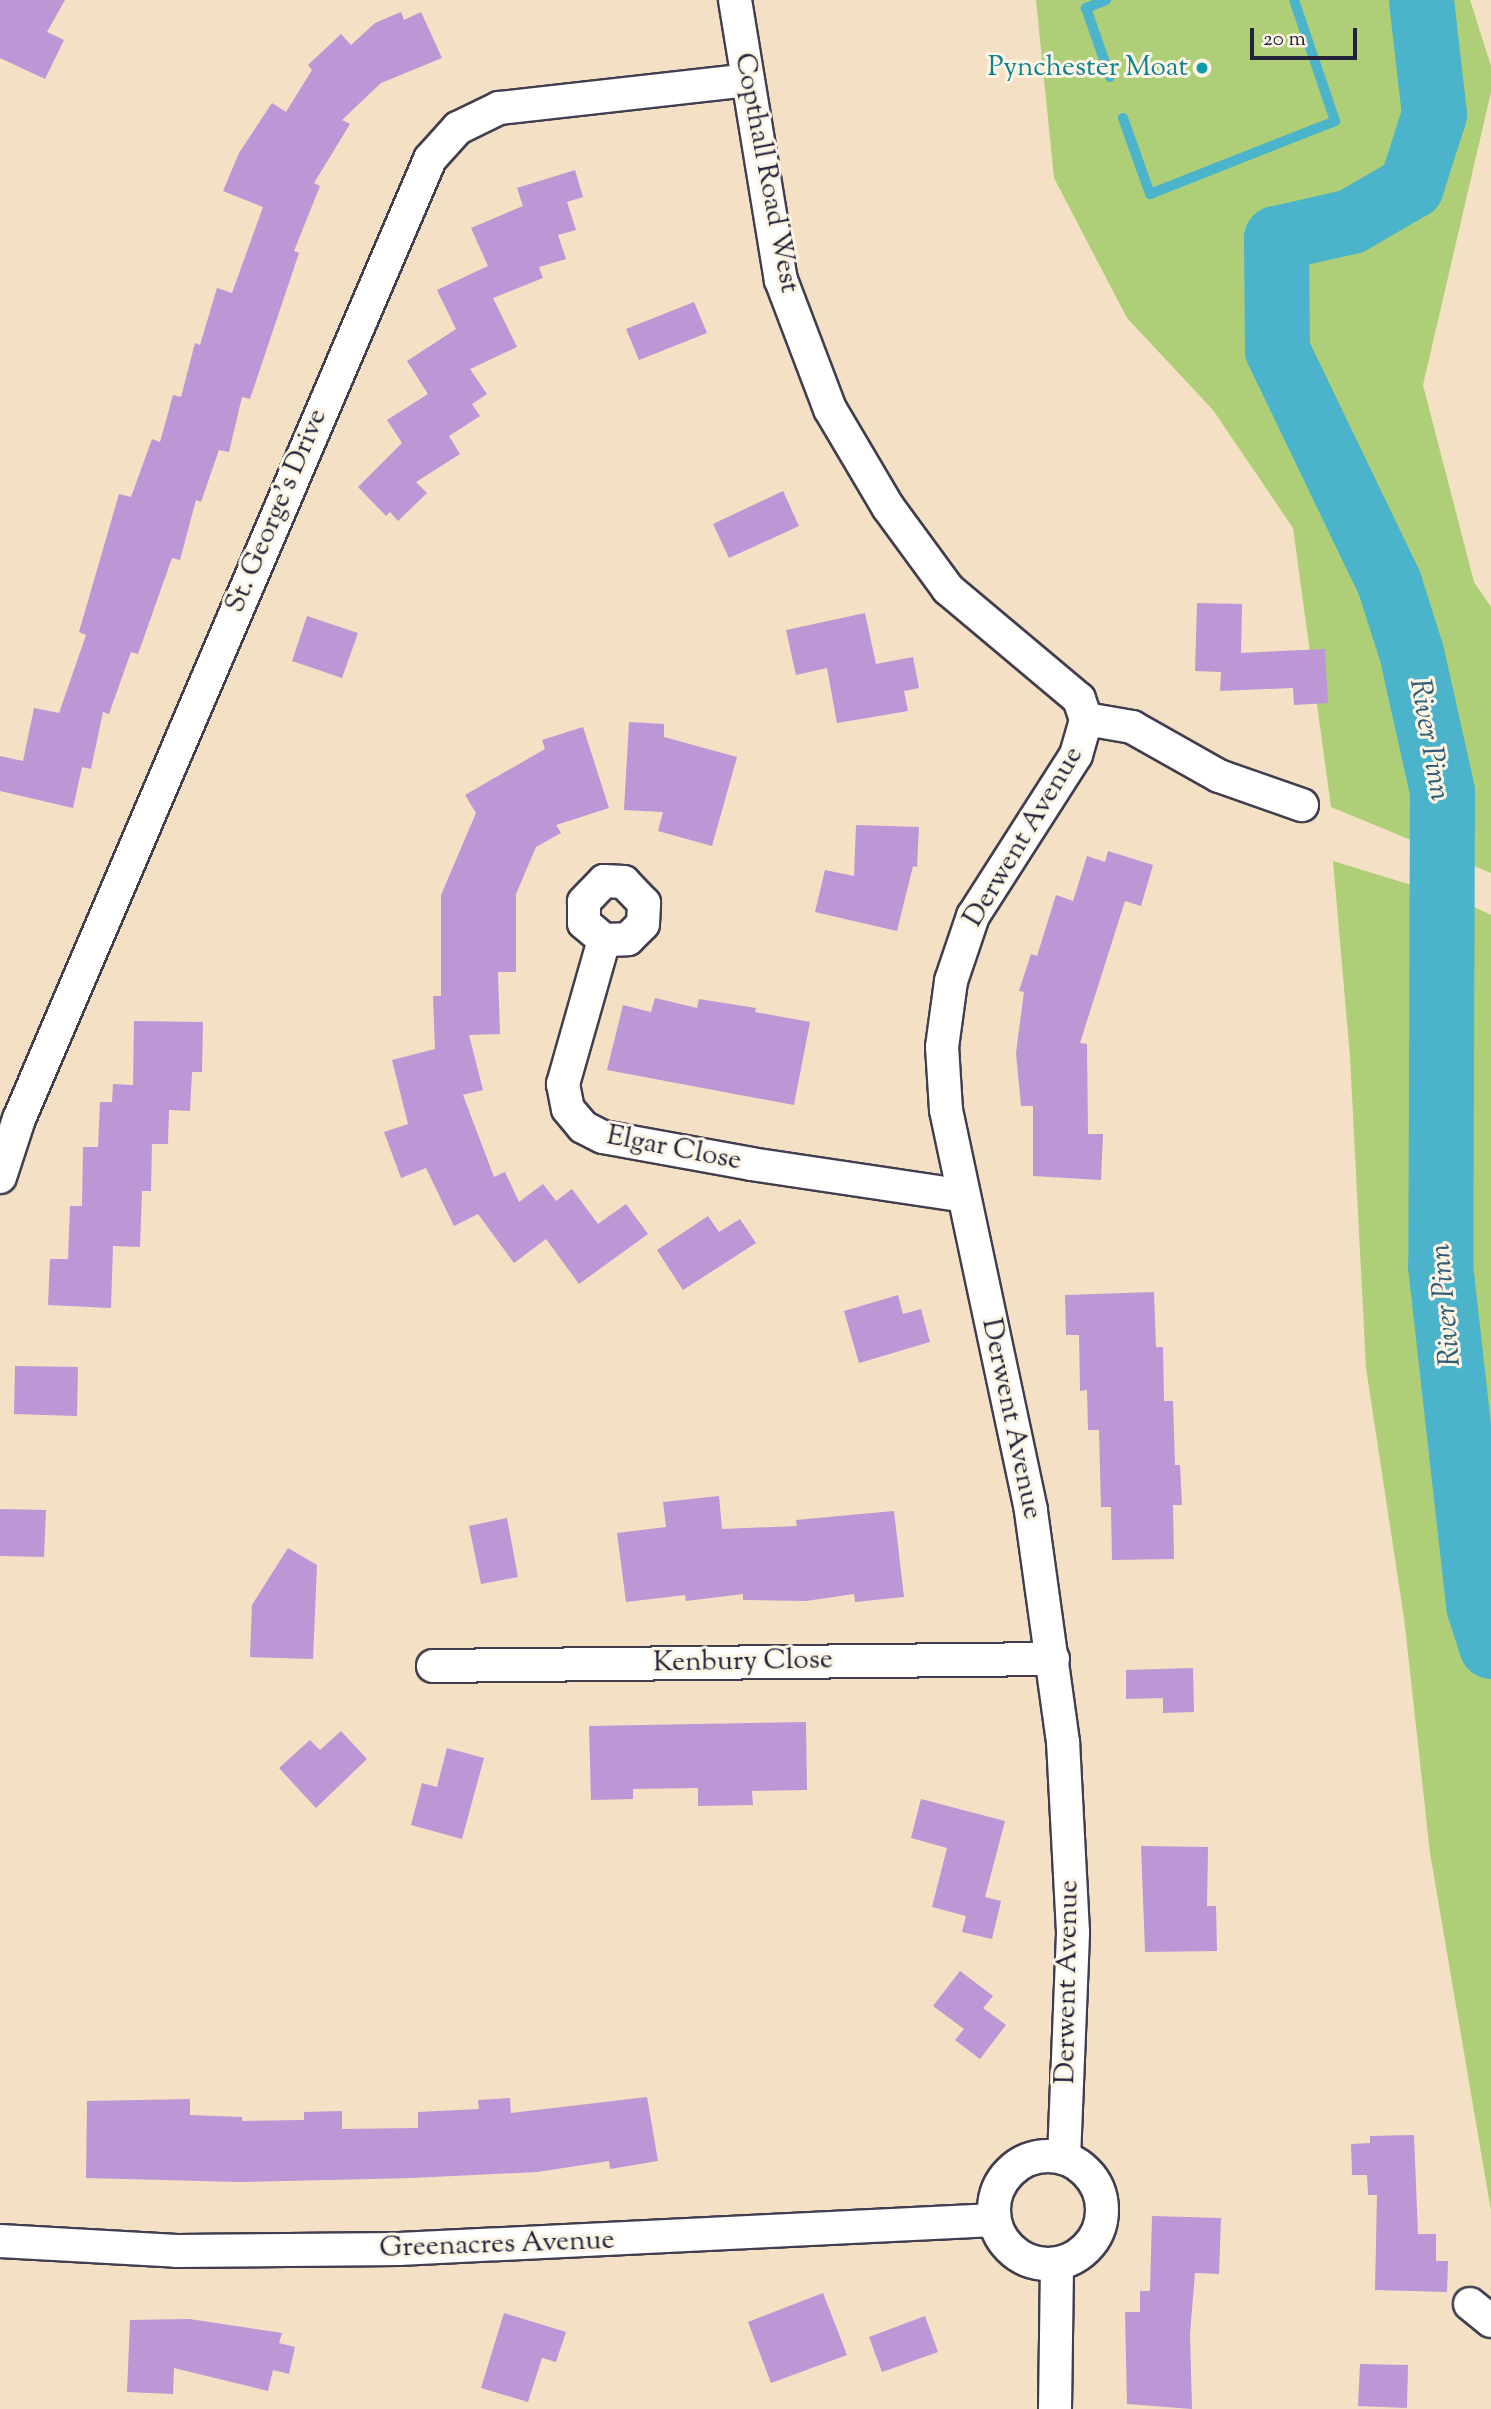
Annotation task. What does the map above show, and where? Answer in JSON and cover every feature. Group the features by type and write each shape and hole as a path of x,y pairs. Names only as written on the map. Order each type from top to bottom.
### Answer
{"street":[{"name":"Copthall Road West","path":"735,0 781,280 830,409 888,507 948,589 1079,699 1086,719"},
{"name":"St. George's Drive","path":"0,1177 19,1119 430,159 458,128 499,108 747,80"},
{"path":"1086,719 1132,727 1219,776 1303,805"},
{"name":"Derwent Avenue","path":"1064,2158 1073,1933 1063,1742 1031,1510 964,1196 943,1079 951,981 973,916 1076,755 1086,719"},
{"name":"Elgar Close","path":"604,940 563,1084 568,1109 583,1127 603,1137 964,1196"},
{"name":"Kenbury Close","path":"433,1666 1053,1659"},
{"path":"1045,2155 1064,2158 1094,2180 1102,2197 1103,2216 1086,2250 1057,2264 1038,2264 1020,2257 1006,2245 994,2220 993,2203 1010,2170 1045,2155"},
{"name":"Greenacres Avenue","path":"0,2241 177,2251 399,2249 994,2220"},
{"path":"1055,2409 1057,2264"}],"green space":[{"path":"1036,0 1470,0 1491,66 1491,92 1423,385 1474,582 1491,607 1491,873 1331,807 1293,528 1213,410 1127,318 1054,178"},
{"path":"1333,861 1457,899 1491,915 1491,2211 1430,1853 1404,1618 1366,1368 1350,1057"}],"building":[{"path":"0,0 65,0 47,32 64,40 45,79 0,58"},
{"path":"401,12 404,20 421,12 442,58 381,83 342,120 350,124 314,183 320,186 294,251 299,253 250,399 242,397 229,452 219,450 201,502 196,500 180,560 172,558 138,654 131,652 109,714 103,712 91,769 82,767 73,808 0,791 0,756 23,761 34,708 59,713 86,635 79,632 119,494 131,497 152,439 160,442 173,395 181,397 195,343 200,345 217,288 232,293 263,207 223,191 239,153 272,103 286,112 312,70 308,65 341,34 351,45 375,23"},
{"path":"575,170 583,197 567,202 576,230 558,235 566,259 539,267 543,278 493,298 517,347 470,369 487,394 472,404 480,416 449,436 460,454 416,482 427,493 398,521 390,512 386,516 358,487 402,443 387,420 428,394 407,361 456,329 437,290 488,266 471,228 523,206 517,188"},
{"path":"694,302 707,333 639,360 626,329"},
{"path":"783,491 799,526 729,558 713,524"},
{"path":"1197,603 1242,604 1241,653 1325,649 1328,703 1294,705 1293,688 1220,691 1221,672 1195,671"},
{"path":"865,613 876,664 913,657 919,688 904,691 908,711 837,723 827,668 796,675 786,630"},
{"path":"307,616 358,633 342,678 292,661"},
{"path":"629,722 664,724 664,737 737,757 712,846 658,831 663,812 624,810"},
{"path":"583,727 609,808 556,825 561,833 536,847 516,894 516,972 498,972 500,1034 469,1035 483,1090 463,1095 494,1177 505,1172 519,1202 543,1184 556,1201 572,1189 598,1224 626,1204 648,1234 579,1284 546,1239 514,1263 478,1214 454,1226 426,1168 401,1178 384,1132 408,1124 392,1060 435,1049 433,996 441,996 441,895 476,813 465,795 545,749 542,740"},
{"path":"856,825 919,827 917,867 913,866 897,931 815,912 825,870 854,876"},
{"path":"1108,851 1153,865 1141,906 1125,901 1080,1043 1087,1044 1088,1134 1103,1134 1101,1180 1033,1176 1033,1106 1021,1106 1016,1053 1024,992 1019,991 1031,954 1037,956 1056,895 1073,901 1087,856 1105,862"},
{"path":"655,998 697,1008 699,999 756,1008 755,1012 810,1022 794,1105 607,1070 623,1005 651,1012"},
{"path":"134,1021 203,1022 202,1072 192,1072 190,1111 169,1110 168,1144 152,1144 151,1191 142,1191 140,1247 113,1246 111,1308 48,1305 50,1259 68,1259 70,1206 82,1206 83,1147 98,1147 100,1102 112,1102 113,1084 133,1085"},
{"path":"708,1216 719,1232 740,1219 756,1243 683,1290 657,1250"},
{"path":"1154,1292 1156,1347 1163,1347 1164,1401 1173,1401 1175,1465 1180,1465 1182,1505 1173,1505 1174,1559 1112,1560 1111,1507 1101,1507 1099,1430 1088,1430 1087,1390 1080,1391 1079,1335 1066,1335 1065,1295"},
{"path":"898,1295 903,1314 921,1309 930,1342 859,1363 844,1311"},
{"path":"15,1366 78,1367 77,1416 14,1414"},
{"path":"719,1496 722,1529 797,1526 796,1520 894,1511 904,1597 855,1602 854,1594 806,1601 743,1600 743,1594 686,1601 685,1595 626,1602 617,1533 666,1527 663,1502"},
{"path":"0,1509 46,1510 44,1557 0,1556"},
{"path":"507,1518 518,1577 481,1584 469,1526"},
{"path":"288,1548 317,1565 313,1659 250,1657 252,1605"},
{"path":"1193,1668 1194,1712 1163,1713 1163,1698 1126,1699 1126,1670"},
{"path":"806,1722 807,1790 752,1791 753,1805 698,1806 698,1788 633,1789 633,1799 591,1800 589,1726"},
{"path":"341,1731 367,1759 316,1808 279,1768 310,1740 320,1750"},
{"path":"447,1748 484,1758 462,1839 411,1825 422,1783 437,1787"},
{"path":"921,1799 1005,1821 985,1897 1001,1901 992,1939 962,1932 966,1916 932,1907 947,1848 911,1838"},
{"path":"1141,1846 1208,1847 1207,1906 1216,1906 1217,1951 1145,1952"},
{"path":"960,1971 993,1996 983,2008 1006,2025 980,2059 955,2040 964,2029 933,2006"},
{"path":"647,2097 658,2161 610,2169 609,2161 537,2172 412,2178 240,2182 86,2178 87,2101 190,2099 190,2115 242,2117 242,2121 304,2120 304,2112 342,2111 342,2129 418,2128 418,2112 479,2109 478,2100 510,2098 511,2113"},
{"path":"1414,2135 1418,2234 1436,2234 1436,2261 1448,2261 1447,2292 1375,2290 1377,2195 1368,2195 1367,2175 1352,2175 1351,2144 1370,2143 1370,2136"},
{"path":"1152,2216 1221,2218 1219,2274 1195,2273 1190,2334 1192,2409 1127,2404 1125,2312 1140,2312 1140,2291 1150,2291"},
{"path":"823,2293 847,2355 771,2383 748,2322"},
{"path":"504,2313 566,2332 556,2362 542,2358 528,2402 481,2388"},
{"path":"925,2316 938,2352 882,2372 869,2337"},
{"path":"189,2319 282,2333 279,2343 295,2347 289,2374 273,2370 268,2391 174,2368 173,2394 127,2392 130,2320"},
{"path":"1360,2364 1408,2365 1407,2408 1358,2406"}],"waterway":[{"path":"1106,0 1086,8 1110,77"},
{"path":"1123,118 1150,194 1335,121 1294,0"},
{"name":"River Pinn","path":"1421,0 1434,114 1411,186 1351,221 1276,238 1277,350 1389,583 1411,652 1442,791 1440,1265 1478,1605 1491,1646"}],"place":[{"name":"Pynchester Moat","path":"1202,68"}]}
